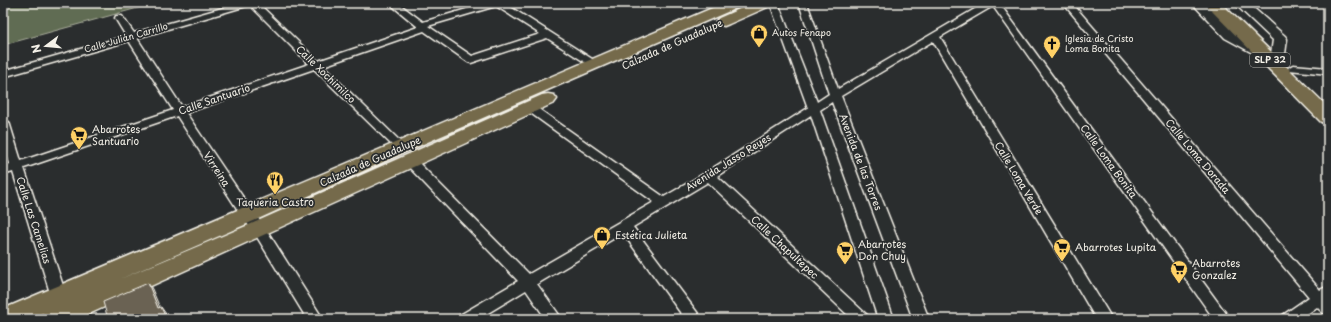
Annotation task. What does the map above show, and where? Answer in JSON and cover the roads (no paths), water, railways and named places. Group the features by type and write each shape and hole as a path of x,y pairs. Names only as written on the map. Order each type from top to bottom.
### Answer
{"highway":[{"name":"SLP 32","path":"1212,3 1271,53 1293,68 1328,102"},
{"name":"SLP 32","path":"1225,3 1328,118"}],"main road":[{"name":"Calzada de Guadalupe","path":"404,153 529,107 712,20 736,3"},
{"name":"Calzada de Guadalupe","path":"4,319 61,312 595,64 712,20 765,3"},
{"path":"1198,3 1230,36 1271,53 1280,39 1240,3"}],"street":[{"name":"Calle Julián Carrillo","path":"3,74 249,3"},
{"name":"Calle Xochimilco","path":"252,3 317,64 527,281 554,319"},
{"path":"393,3 471,60 548,34"},
{"name":"Calle Santuario","path":"3,171 317,64 423,26 497,3"},
{"path":"497,3 595,64"},
{"path":"774,3 814,109 886,319"},
{"name":"Avenida de las Torres","path":"803,3 835,95 921,319"},
{"name":"Avenida Jasso Reyes","path":"465,319 527,281 625,226 662,202 709,176 835,95 935,38 991,3"},
{"name":"Calle Loma Bonita","path":"995,3 1222,319"},
{"name":"Calle Loma Dorada","path":"1068,3 1325,300"},
{"name":"Virreina","path":"119,18 315,319"},
{"name":"Calle Loma Verde","path":"935,38 1104,319"},
{"path":"1293,68 1328,71"},
{"path":"529,107 662,202"},
{"name":"Calle Las Camelias","path":"3,122 61,312"},
{"name":"Calle Chapultepec","path":"709,176 862,319"},
{"path":"625,226 694,319"},
{"path":"1288,319 1325,300"}],"place":[{"name":"Autos Fenapo","path":"759,48"},
{"name":"Iglesia de Cristo Loma Bonita","path":"1052,59"},
{"name":"Abarrotes Santuario","path":"79,150"},
{"name":"Taqueria Castro","path":"275,195"},
{"name":"Estética Julieta","path":"602,250"},
{"name":"Abarrotes Lupita","path":"1062,262"},
{"name":"Abarrotes Don Chuy","path":"845,265"},
{"name":"Abarrotes Gonzalez","path":"1179,284"}]}
